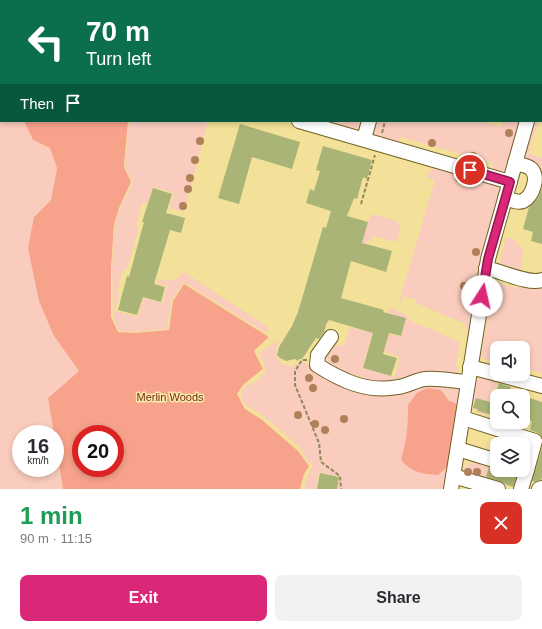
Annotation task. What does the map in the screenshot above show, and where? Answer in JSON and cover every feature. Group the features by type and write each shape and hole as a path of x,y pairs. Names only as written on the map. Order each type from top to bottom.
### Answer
{"lane":[{"path":"303,122 510,182"},
{"path":"364,139 369,122"},
{"path":"498,489 452,486 486,268 527,122"},
{"path":"505,198 520,202 529,196 533,189 535,177 533,171 530,168 515,163"},
{"path":"486,268 529,281 542,280"},
{"path":"331,337 318,355 317,365 334,376 365,388 390,389 405,386 424,379 468,382"},
{"path":"470,367 490,372"},
{"path":"523,381 542,386"},
{"path":"463,418 522,437"},
{"path":"530,439 535,441 530,455"},
{"path":"458,449 490,459"},
{"path":"522,489 524,477"}],"path":[{"path":"361,204 385,122"},
{"path":"318,359 302,360 295,371 295,384 319,443 321,462 340,476 341,489"}],"shaded area":[{"path":"0,122 24,122 33,140 50,148 57,168 51,200 34,217 54,336 79,371 48,398 52,425 12,425 12,477 61,477 63,489 0,489"},
{"path":"128,122 542,122 542,489 300,489 304,474 309,465 298,451 261,419 245,409 237,394 243,385 263,370 254,351 269,337 173,301 169,330 134,333 118,332 111,317 111,268 114,225 119,208 131,182 124,167"},
{"path":"129,122 208,122 184,212 170,208 174,193 153,187 147,204 142,203 136,226 139,227 127,269 123,269 117,293 120,293 115,311 138,317 143,298 163,303 167,286 156,283 157,279 172,280 178,278 184,272 269,328 266,333 183,282 172,300 167,329 133,332 119,331 113,317 112,268 115,225 120,208 133,182 125,167"},
{"path":"320,122 362,122 358,128 349,130"},
{"path":"373,122 486,122 501,127 503,122 522,122 508,168 499,173 491,172 493,163 400,137 397,145 383,140 376,136 373,128"},
{"path":"534,122 539,122 528,153 542,158 541,169 529,165 524,161 523,155"},
{"path":"434,167 496,184 500,191 471,328 469,330 466,330 466,324 416,303 416,300 403,296 401,303 399,302 435,180 426,177 429,171"},
{"path":"372,214 397,221 399,223 400,228 396,242 374,236 372,241 368,240 366,244 362,242"},
{"path":"506,237 515,240 523,250 521,268 517,273 499,265"},
{"path":"521,281 542,283 542,373 530,370 530,341 490,341 490,361 479,356 478,349 482,349 494,282 518,288"},
{"path":"390,307 410,317 409,320 460,342 456,364 459,374 426,376 421,372 405,378 401,383 365,383 363,377 345,373 329,366 329,354 337,345 344,346 350,327 372,333 362,368 395,377 399,359 398,356 384,352 388,338 386,337 385,333 401,337 406,318 388,313"},
{"path":"281,339 276,353 281,363 292,366 302,361 338,384 455,386 459,390 460,396 446,489 337,489 339,477 319,472 316,489 304,489 313,464 308,462 300,448 282,432 261,414 248,407 242,401 241,391 245,386 260,378 266,370 258,353"},
{"path":"482,376 490,377 490,381 498,381 496,389 490,389 490,405 488,413 485,415 473,408 473,388 476,380"},
{"path":"476,462 489,464 485,482 469,478 462,470 470,463"}],"green space":[{"name":"Merlin Woods","path":"24,122 128,122 124,167 131,182 119,208 114,225 111,268 111,317 118,332 134,333 169,330 173,301 184,284 269,337 254,351 263,369 243,385 237,394 245,409 261,419 298,451 309,466 304,474 300,489 63,489 61,477 64,477 64,425 52,425 48,398 79,371 54,336 39,301 28,248 34,217 51,200 57,168 50,148 33,140"},
{"path":"427,388 441,390 449,401 455,403 458,408 447,467 438,475 412,470 401,459 407,432 408,405 417,393"}],"building":[{"path":"240,124 300,142 292,169 252,157 239,204 218,198"},
{"path":"323,146 372,160 367,179 363,177 357,199 354,198 347,216 368,222 362,243 392,251 386,272 351,261 341,298 406,318 401,336 389,333 383,354 397,358 391,376 363,368 373,333 329,320 324,332 319,339 316,338 302,359 299,359 298,361 295,359 286,361 277,355 279,347 292,326 298,312 323,227 326,228 331,211 306,203 310,189 314,191 320,171 316,170"},
{"path":"153,188 172,194 166,213 185,218 181,233 170,230 154,284 165,287 161,302 143,297 137,315 118,310 127,276 129,277 144,222 142,222"},
{"path":"542,188 542,244 531,241 533,232 523,229 529,207 537,199"},
{"path":"499,383 511,387 510,389 497,389"},
{"path":"476,398 490,402 490,414 477,411 478,409 473,408"},
{"path":"530,398 542,402 542,437 538,433 530,430 532,421 530,421"},
{"path":"542,448 542,477 541,480 535,482 532,481"},
{"path":"489,467 490,477 516,477 513,487 486,477"},
{"path":"320,473 339,477 337,489 317,489"}],"route":[{"path":"470,170 510,182 488,259 482,296"}]}
